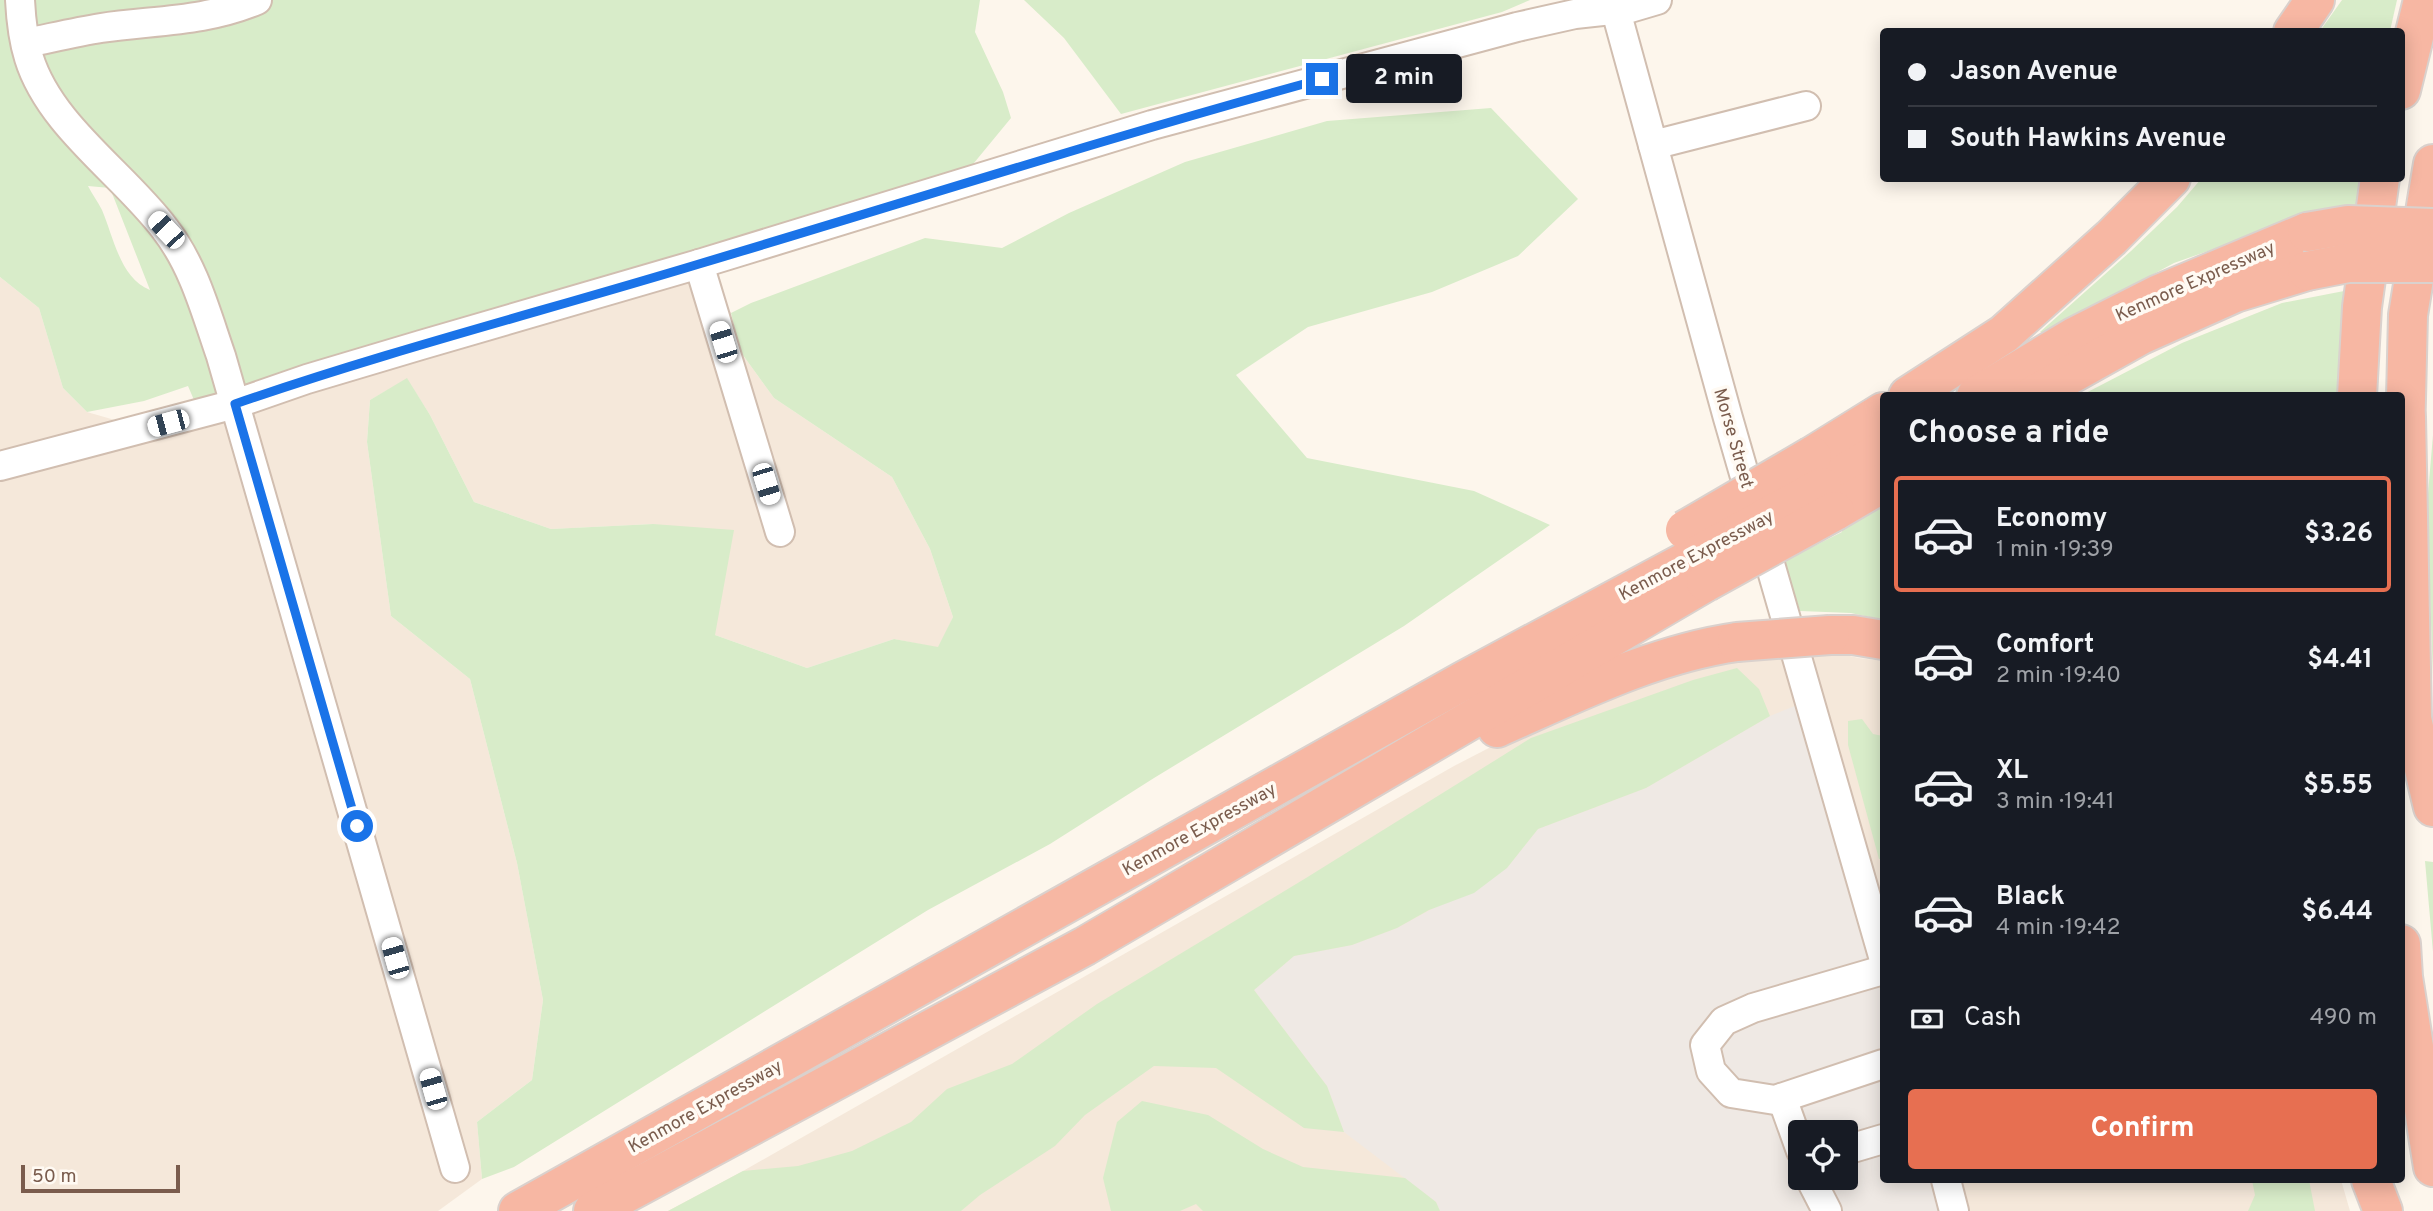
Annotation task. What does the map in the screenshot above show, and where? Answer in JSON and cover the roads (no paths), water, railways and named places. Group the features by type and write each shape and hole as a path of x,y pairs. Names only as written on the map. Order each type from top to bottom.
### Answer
{"highway":[{"path":"2296,28 2315,0"},
{"path":"2405,74 2423,0"},
{"path":"2405,440 2408,315 2433,164"},
{"path":"1914,392 2004,334 2101,247 2167,182"},
{"path":"2357,392 2362,307 2379,182"},
{"name":"Kenmore Expressway","path":"1983,392 2074,337 2159,294 2307,232 2348,225 2433,228"},
{"path":"2039,392 2141,335 2235,293 2307,271 2348,263 2433,263"},
{"path":"1695,556 1823,485 1880,416"},
{"path":"2406,417 2412,719 2433,807"},
{"path":"593,1211 1085,946 1325,804 1695,556 1880,452"},
{"path":"1823,485 1880,483"},
{"name":"Kenmore Expressway","path":"518,1211 1152,855 1374,715 1695,556"},
{"path":"1325,804 1606,680 1703,647 1830,635 1880,640"},
{"path":"2405,990 2433,1167"},
{"path":"2372,1183 2383,1211"},
{"path":"2397,1183 2402,1211"}],"street":[{"path":"20,0 30,61 48,97 83,142 166,230 195,281 235,404 455,1168"},
{"path":"26,43 101,28 196,18 230,11 257,0"},
{"path":"0,466 235,404 307,379 1191,115 1517,27 1614,5 1657,0"},
{"name":"Morse Street","path":"1614,5 1788,632 1880,945"},
{"path":"1653,145 1806,106"},
{"path":"699,264 780,532"},
{"path":"1880,971 1752,1008 1724,1021 1705,1045 1711,1071 1731,1093 1775,1100 1880,1065"},
{"path":"1782,1098 1790,1120"},
{"path":"1858,1146 1880,1140"},
{"path":"1946,1183 1954,1211"},
{"path":"1817,1190 1828,1211"}]}
